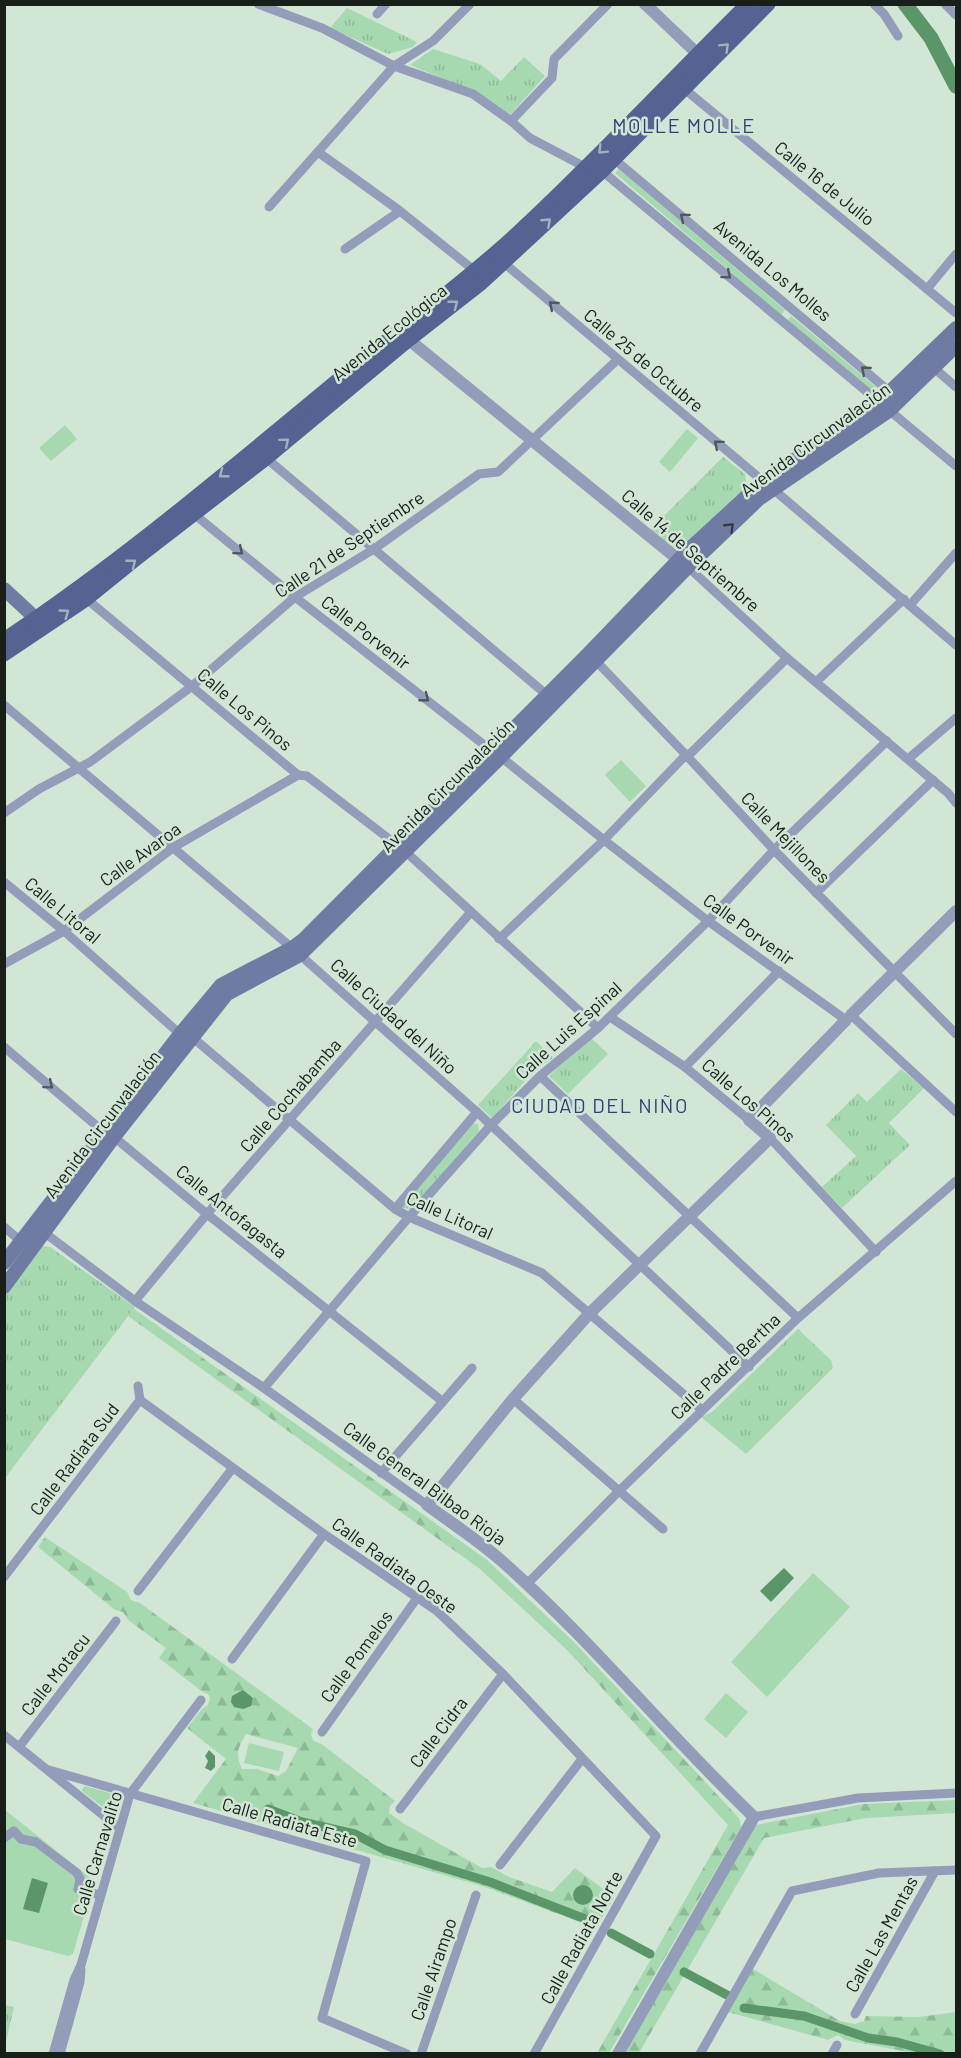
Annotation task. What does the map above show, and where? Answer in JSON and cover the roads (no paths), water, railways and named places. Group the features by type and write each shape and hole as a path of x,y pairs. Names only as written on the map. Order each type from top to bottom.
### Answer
{"main road":[{"name":"Avenida Ecológica","path":"703,59 748,4"},
{"name":"Avenida Ecológica","path":"4,654 41,623 194,514 266,458 475,271 517,228 703,59 768,4"},
{"name":"Avenida Ecológica","path":"81,594 255,449 403,335 504,263 614,159 678,84"},
{"name":"Avenida Circunvalación","path":"890,405 957,328"},
{"name":"Avenida Circunvalación","path":"496,754 547,695 683,563 759,499 768,485 890,405 957,346"},
{"name":"Avenida Circunvalación","path":"4,1287 39,1229 186,1036 220,986 296,952 496,754 596,661 683,563"},
{"path":"4,589 41,623"},
{"name":"Avenida Ecológica","path":"4,640 41,623"},
{"name":"Avenida Circunvalación","path":"4,1263 27,1246"}],"street":[{"path":"258,4 322,28 394,66 473,94 511,121 530,138 585,167"},
{"path":"377,14 386,4"},
{"path":"268,207 394,66 433,41 470,4"},
{"path":"511,121 552,78 554,59 608,4"},
{"path":"645,4 703,59"},
{"path":"874,4 884,14 898,36"},
{"path":"945,4 957,15"},
{"name":"Calle 16 de Julio","path":"678,84 957,313"},
{"path":"318,152 475,271"},
{"name":"Avenida Los Molles","path":"614,159 957,466"},
{"name":"Avenida Los Molles","path":"602,171 890,405"},
{"path":"345,249 400,212"},
{"path":"927,289 957,254"},
{"name":"Calle 25 de Octubre","path":"504,263 957,645"},
{"name":"Calle 14 de Septiembre","path":"403,335 683,563 787,658 933,780 957,803"},
{"name":"Calle 21 de Septiembre","path":"4,813 39,789 90,762 191,687 295,597 374,549 479,474 498,472 617,360"},
{"path":"934,368 957,387"},
{"path":"266,458 547,695"},
{"name":"Calle Porvenir","path":"194,514 295,597 708,921 849,1018 957,1112"},
{"path":"816,682 907,602 957,553"},
{"name":"Calle Los Pinos","path":"81,594 297,775 308,776 402,849 598,1028"},
{"path":"499,939 604,840 787,658"},
{"name":"Calle Mejillones","path":"596,661 774,850 957,1034"},
{"name":"Calle Ciudad del Niño","path":"4,705 174,847 376,1022 477,1112 749,1367"},
{"path":"908,759 957,718"},
{"name":"Calle Luis Espinal","path":"264,1388 409,1217 491,1125 540,1076 610,1017 708,921 774,850 887,741"},
{"name":"Calle Avaroa","path":"4,964 64,931 174,847 297,775"},
{"path":"816,893 933,780"},
{"name":"Calle Litoral","path":"4,882 395,1209 542,1273 702,1410"},
{"path":"749,1120 957,911"},
{"name":"Calle Cochabamba","path":"135,1301 207,1214 471,912"},
{"path":"685,1067 779,971"},
{"name":"Calle Los Pinos","path":"610,1017 685,1067 771,1138 876,1252"},
{"name":"Calle Antofagasta","path":"4,1047 207,1214 442,1401"},
{"path":"540,1076 798,1317"},
{"path":"395,1209 477,1112"},
{"path":"427,1505 513,1399 589,1314 771,1138"},
{"name":"Calle Padre Bertha","path":"526,1585 798,1317 957,1181"},
{"path":"4,1227 27,1246"},
{"name":"Calle General Bilbao Rioja","path":"39,1229 135,1301 264,1388 504,1562 600,1655 717,1782 754,1817"},
{"path":"381,1473 472,1368"},
{"name":"Calle Radiata Sud","path":"4,1577 140,1400 138,1386"},
{"path":"513,1399 663,1529"},
{"name":"Calle Radiata Oeste","path":"140,1400 232,1469 436,1611 503,1674 656,1836"},
{"path":"138,1592 232,1469"},
{"path":"232,1659 324,1534"},
{"name":"Calle Pomelos","path":"322,1732 417,1598"},
{"name":"Calle Motacu","path":"19,1746 116,1621"},
{"name":"Calle Cidra","path":"400,1809 503,1674"},
{"name":"Calle Carnavalito","path":"53,2054 130,1794 201,1700"},
{"name":"Calle Radiata Este","path":"4,1735 49,1770 366,1861 322,2018 406,2054"},
{"path":"500,1865 582,1759"},
{"path":"49,1770 119,1828"},
{"path":"79,1795 79,1786 81,1782 86,1781"},
{"path":"618,2054 754,1817 858,1798 957,1793"},
{"path":"4,1838 14,1831 21,1839 36,1842 77,1873 80,1879 78,1889 100,1895"},
{"name":"Calle Radiata Norte","path":"534,2054 656,1836"},
{"path":"700,2054 792,1891 879,1873 957,1870"},
{"name":"Calle Las Mentas","path":"855,2014 935,1871"},
{"name":"Calle Airampo","path":"422,2054 477,1895"},
{"name":"Calle Carnavalito","path":"60,2054 80,1982 81,1965"}],"waterway":[{"path":"905,4 931,38 956,86"},
{"path":"268,1809 302,1822 355,1834 385,1850 490,1882 593,1922"},
{"path":"611,1933 650,1954"},
{"path":"684,1972 727,1995"},
{"path":"744,2008 804,2016 868,2038 897,2042 940,2054"}],"district":[{"name":"MOLLE MOLLE","path":"684,125"},
{"name":"CIUDAD DEL NIÑO","path":"600,1105"}]}
